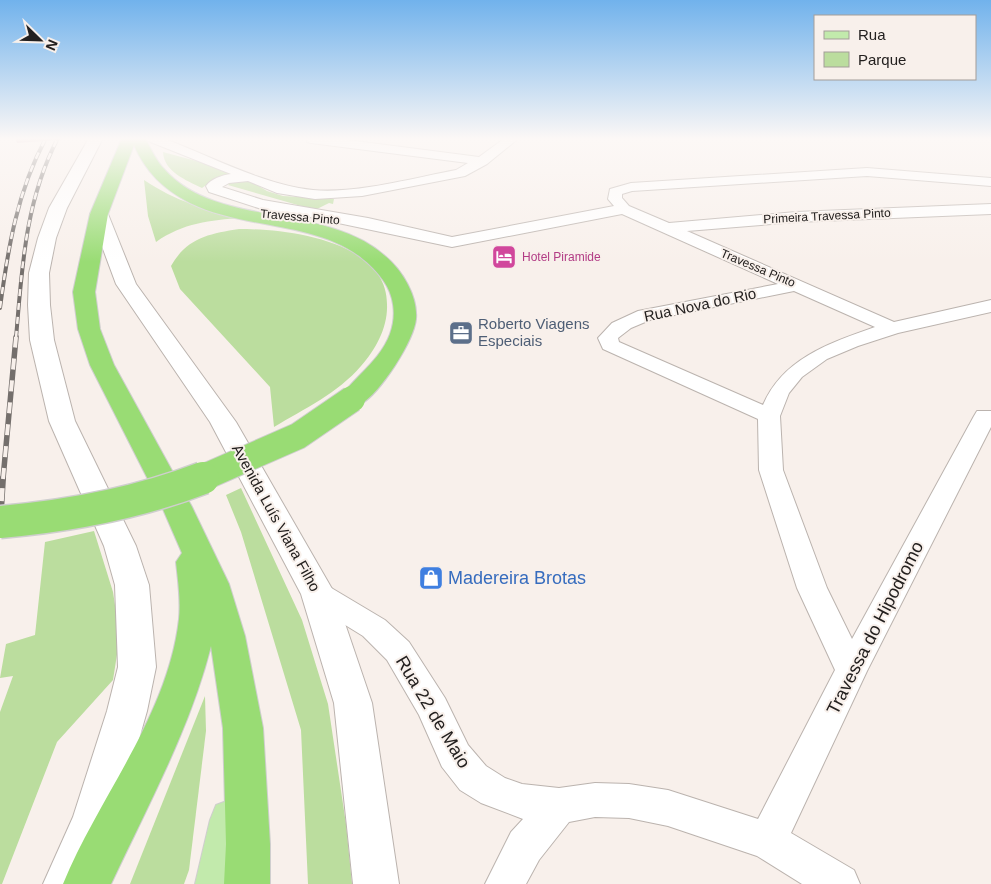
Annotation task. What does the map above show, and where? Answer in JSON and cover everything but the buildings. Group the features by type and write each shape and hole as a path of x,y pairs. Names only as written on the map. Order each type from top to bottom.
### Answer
{"highway":[{"path":"113,179 99,214 84,292 89,329 102,365 177,508 212,584 227,636 243,728 248,844 247,884"},
{"path":"0,522 92,512 153,496 216,475 299,435 352,399 381,368 399,343 406,316 402,292 392,275 371,253 340,236 231,211 197,198 171,184 166,179"},
{"path":"86,884 156,744 182,683 193,644 197,610 195,574 177,508"}],"main road":[{"path":"66,884 94,820 127,711 137,667 132,585 120,546 62,421 42,340 40,273 45,247 58,208 75,179"},
{"name":"Avenida Luís Viana Filho","path":"99,214 126,284 223,422 318,594 353,703 376,884"},
{"path":"218,884 230,836 243,728"}],"street":[{"path":"226,179 213,186 214,189 265,204 340,236"},
{"path":"257,179 293,193 335,194 437,179"},
{"path":"624,210 613,195 614,192 620,189 747,179"},
{"path":"963,179 991,182"},
{"name":"Travessa Pinto","path":"265,204 371,224 431,239 457,242 624,210 664,229 799,285 892,328"},
{"name":"Primeira Travessa Pinto","path":"664,229 796,217 991,210"},
{"name":"Travessa Pinto","path":"231,211 293,215 371,224"},
{"name":"Travessa Pinto","path":"340,236 343,227 353,224 371,224"},
{"name":"Rua Nova do Rio","path":"769,416 610,345 608,338 610,334 628,322 645,315 799,285"},
{"path":"851,670 812,588 771,470 769,416 779,392 794,373 820,355 892,328 991,306"},
{"name":"Travessa do Hipodromo","path":"767,841 851,670 985,416"},
{"name":"Rua 22 de Maio","path":"318,594 374,628 398,651 433,708 455,756 473,778 494,791 522,801 560,806 595,800 629,801 668,808 767,841 840,884"},
{"path":"505,884 525,846 560,806"}],"green space":[{"path":"185,179 215,179 202,188"},
{"path":"144,180 167,194 191,204 242,218 197,224 176,231 156,242 148,216"},
{"path":"250,181 267,191 283,196 334,199 333,204 329,203 315,210 228,185 231,182"},
{"path":"239,229 306,236 331,242 353,252 370,265 383,282 387,304 387,313 380,337 372,352 352,376 309,407 274,427 270,387 180,289 171,266 191,243 218,233"},
{"path":"241,488 302,620 328,704 346,824 352,884 308,884 301,730 241,532 226,495"},
{"path":"94,531 113,592 118,625 118,648 113,680 57,742 2,884 0,884 0,712 13,676 0,678 6,644 35,635 45,542"},
{"path":"205,696 206,731 189,870 184,884 130,884"}],"railway":[{"path":"0,308 10,242 28,179"},
{"path":"16,338 20,286 27,235 41,179"},
{"path":"3,479 16,337"},
{"path":"0,527 3,478"}],"place":[{"name":"Hotel Piramide","path":"504,257"},
{"name":"Roberto Viagens Especiais","path":"461,333"},
{"name":"Madereira Brotas","path":"431,578"}]}
